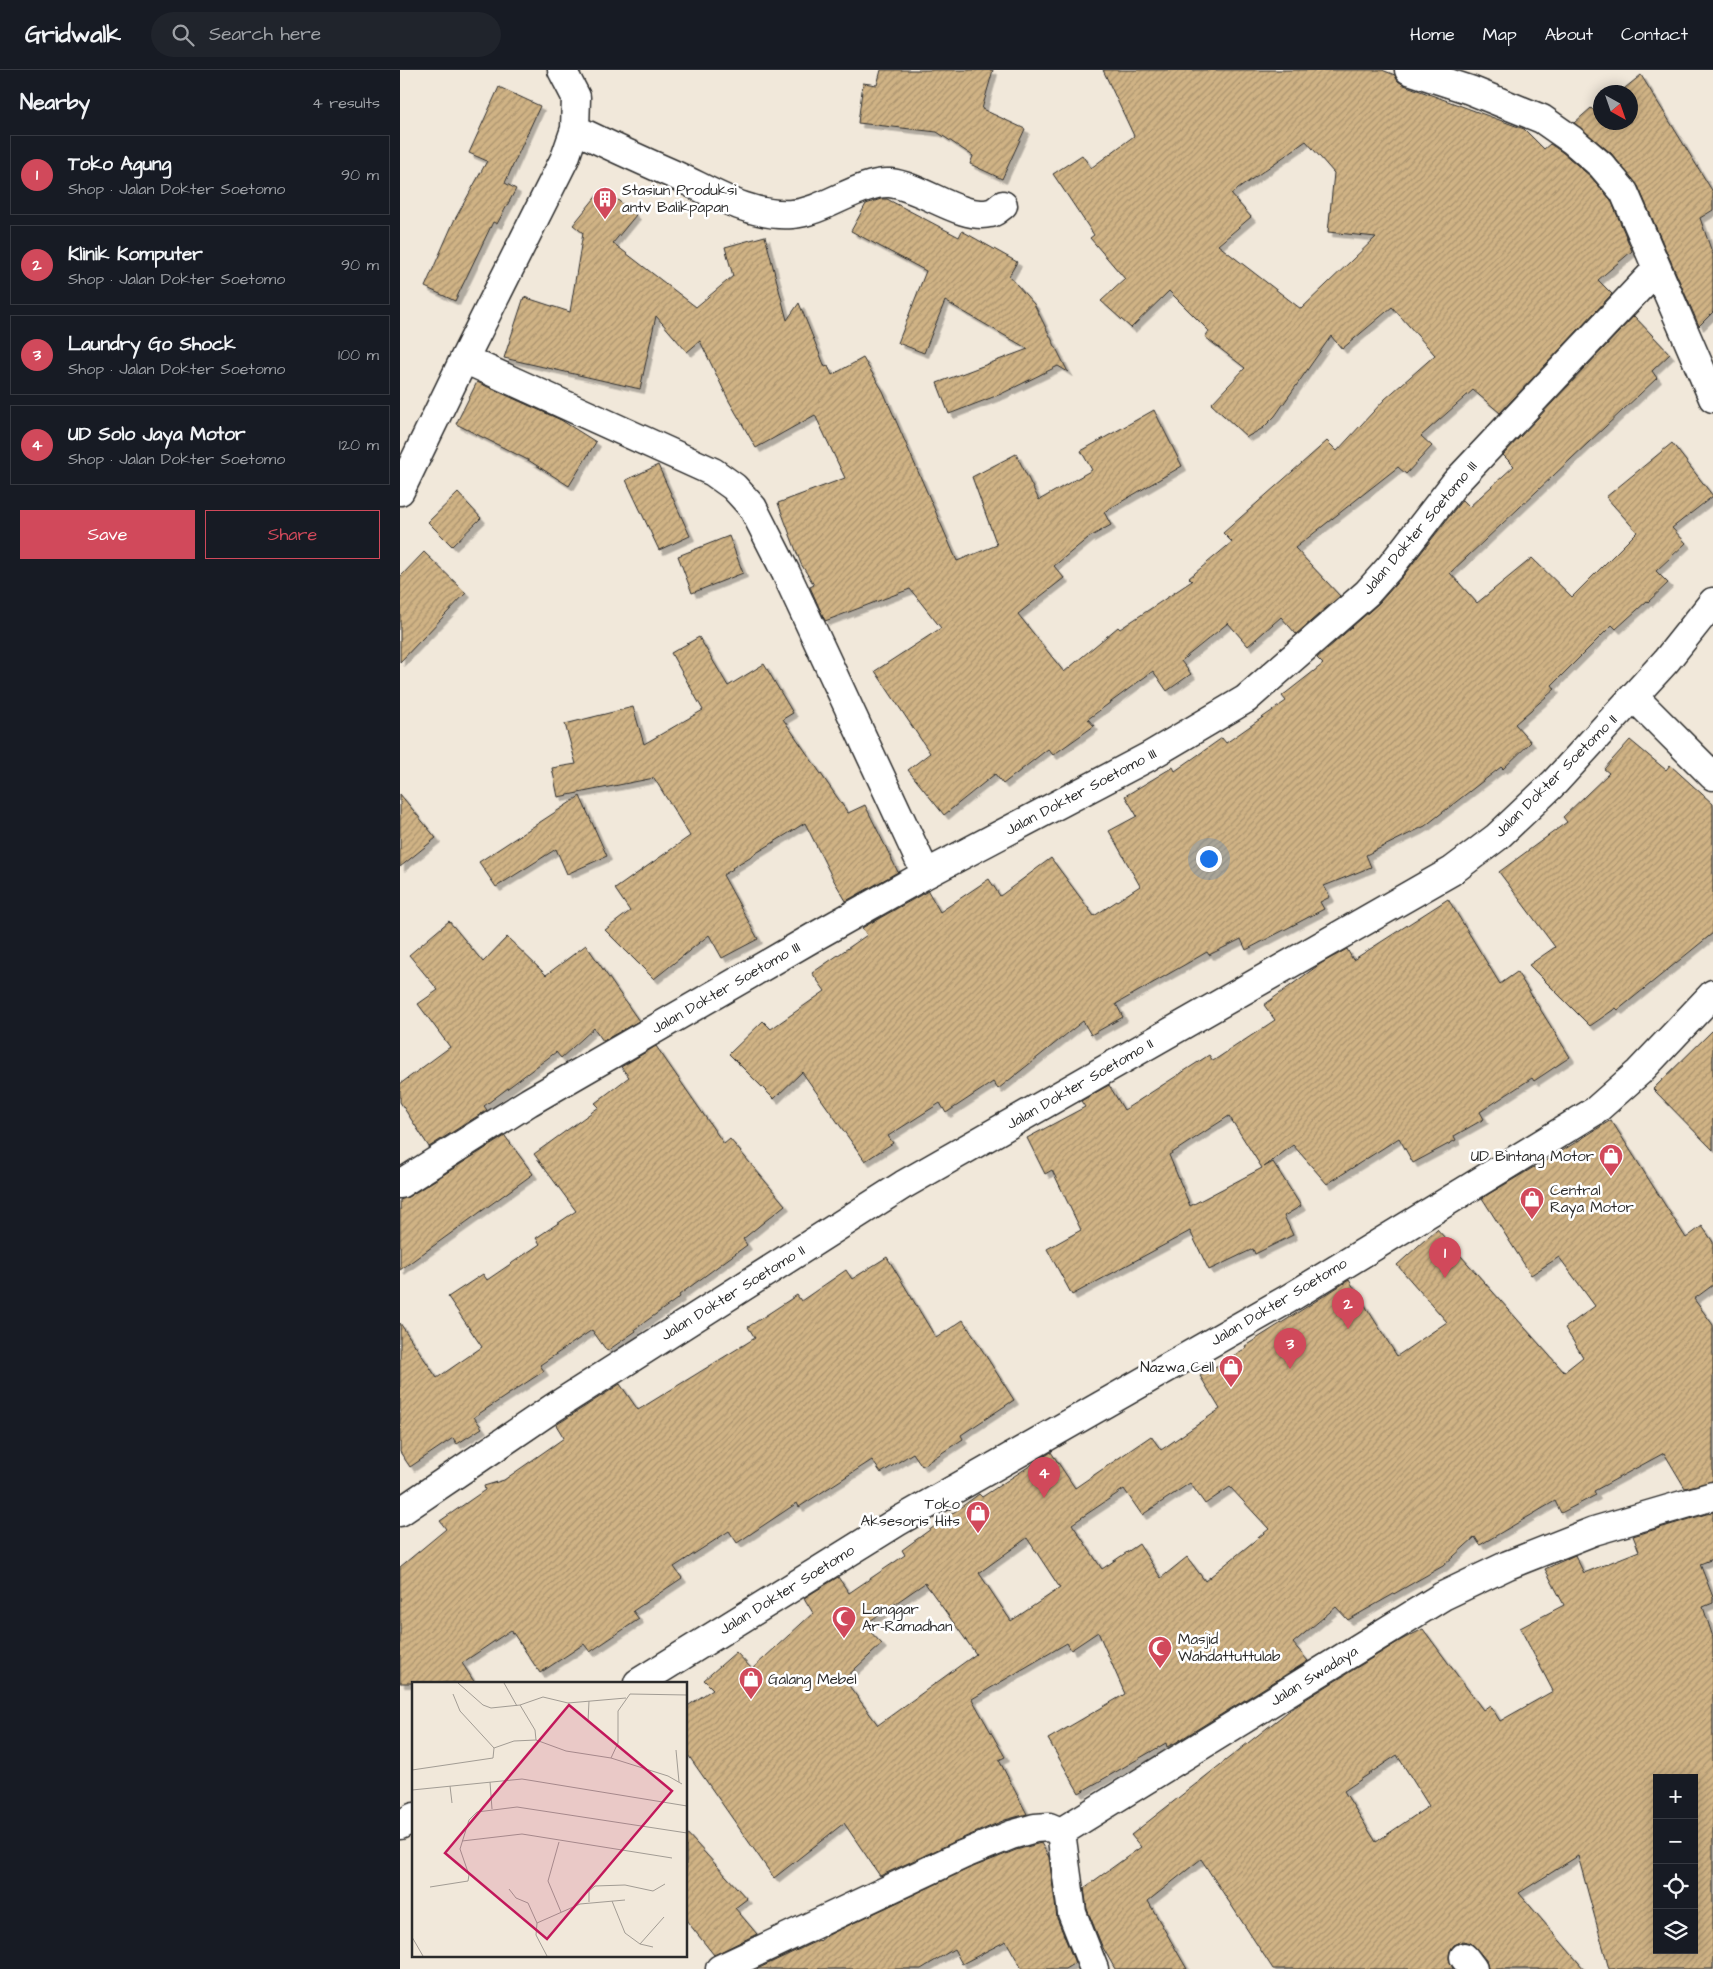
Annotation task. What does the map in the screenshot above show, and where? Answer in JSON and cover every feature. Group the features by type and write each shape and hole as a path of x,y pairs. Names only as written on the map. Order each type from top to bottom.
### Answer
{"street":[{"path":"400,491 464,358 565,158 575,129 576,97 562,70"},
{"path":"1409,70 1470,90 1542,119 1572,140 1601,165 1624,192 1713,398"},
{"path":"575,129 738,205 768,213 794,214 825,205 872,186 888,183 905,186 972,214 992,214 1003,206"},
{"name":"Jalan Dokter Soetomo III","path":"400,1184 529,1102 814,937 926,874 1148,757 1246,699 1367,593 1392,566 1455,483 1657,269"},
{"path":"464,358 713,472 734,487 753,508 786,573 926,874"},
{"name":"Jalan Dokter Soetomo II","path":"400,1512 561,1402 903,1185 1452,870 1497,836 1555,782 1666,661 1713,602"},
{"path":"1634,697 1713,776"},
{"name":"Jalan Dokter Soetomo","path":"640,1682 897,1522 1288,1299 1595,1111 1639,1072 1713,994"},
{"name":"Jalan Swadaya","path":"1062,1832 1443,1596 1508,1564 1594,1531 1713,1496"},
{"path":"400,1825 412,1818"},
{"path":"720,1969 962,1855 1010,1835 1035,1828 1049,1827 1062,1832 1072,1913 1094,1969"}],"building":[{"path":"881,70 993,70 982,109 1025,129 1002,179 970,164 973,156 937,132 858,123 863,83 877,85"},
{"path":"1103,70 1382,70 1395,75 1398,81 1404,85 1524,129 1544,149 1550,144 1562,152 1590,176 1611,200 1632,251 1598,280 1612,294 1500,413 1473,390 1421,436 1432,446 1406,474 1398,467 1295,548 1340,596 1296,634 1281,617 1248,646 1228,623 1181,661 1191,674 1167,691 1153,671 1088,719 1094,726 1053,755 1048,749 1003,784 995,774 944,815 908,770 930,753 875,671 941,628 910,589 825,621 810,587 814,585 801,564 778,503 845,478 815,415 756,448 729,401 700,341 687,352 656,316 640,389 504,358 524,297 570,312 583,233 573,225 603,188 636,215 613,243 696,307 733,276 725,247 765,236 787,320 799,303 825,367 828,366 832,375 863,358 883,391 957,561 997,545 972,477 1016,454 1039,500 1092,470 1081,451 1154,410 1182,466 1104,512 1111,525 1088,538 1054,566 1064,578 1018,614 1064,672 1118,627 1120,629 1192,581 1189,578 1232,542 1223,533 1327,441 1337,451 1385,399 1435,355 1392,307 1342,349 1331,336 1275,416 1263,428 1247,437 1211,404 1245,368 1205,337 1209,331 1169,291 1131,328 1101,301 1125,279 1090,238 1094,235 1053,174 1082,155 1091,168 1134,136","holes":["1306,141 1334,173 1328,232 1376,237 1301,309 1218,245 1251,217 1231,194"]},
{"path":"1641,75 1713,192 1713,210 1700,218 1713,255 1713,312 1699,326 1638,186 1611,153 1574,123 1591,108 1593,110 1593,130 1638,130 1638,85 1629,85"},
{"path":"499,87 540,106 505,183 516,189 497,224 493,222 455,301 425,287 454,221 487,161 469,153"},
{"path":"887,199 959,237 962,231 1017,262 1009,276 1034,304 1068,372 1058,366 1001,394 949,414 937,383 1028,349 945,301 924,353 898,343 926,271 851,231 866,204"},
{"path":"1634,316 1670,354 1652,371 1657,378 1450,573 1477,603 1532,558 1572,597 1637,532 1606,497 1672,443 1713,496 1672,528 1686,543 1656,571 1668,583 1616,629 1612,625 1552,685 1555,689 1515,724 1531,742 1503,769 1501,767 1425,826 1366,855 1371,867 1324,886 1330,897 1320,902 1324,909 1246,950 1241,939 1209,955 1207,952 1116,1004 1123,1017 1091,1035 1083,1021 998,1089 993,1082 946,1113 940,1103 888,1136 893,1143 865,1161 802,1072 774,1099 729,1054 763,1021 771,1029 825,991 812,973 867,935 862,928 928,891 940,912 989,879 1000,896 1051,858 1094,916 1140,886 1109,831 1137,816 1125,796 1173,767 1175,771 1222,738 1226,743 1286,701 1282,696 1323,664 1317,658 1379,603 1403,576 1462,500 1469,507 1514,466 1503,455"},
{"path":"477,382 561,420 596,442 569,486 528,460 456,424"},
{"path":"658,465 690,536 659,550 626,480"},
{"path":"458,493 481,518 452,546 428,522"},
{"path":"729,536 743,573 692,593 678,556"},
{"path":"424,552 466,593 400,662 400,577"},
{"path":"699,637 728,686 764,664 793,713 783,719 848,813 865,805 898,872 846,901 805,823 723,875 758,939 722,958 709,935 654,979 605,930 630,911 615,889 690,836 654,778 558,797 552,768 576,764 565,724 633,707 644,744 703,710 671,653"},
{"path":"1630,740 1666,770 1670,765 1713,804 1713,933 1618,1010 1616,1008 1590,1026 1529,965 1555,947 1499,872 1567,822 1563,817 1609,773 1604,769"},
{"path":"400,794 436,838 400,867"},
{"path":"580,796 607,856 567,874 556,849 496,887 479,862"},
{"path":"1448,899 1500,984 1517,972 1570,1057 1534,1081 1532,1078 1480,1112 1484,1119 1454,1136 1456,1140 1413,1163 1399,1138 1327,1184 1293,1145 1264,1167 1273,1162 1301,1206 1284,1216 1293,1235 1255,1254 1253,1249 1209,1270 1190,1231 1072,1295 1047,1249 1081,1230 1052,1170 1045,1174 1027,1138 1085,1107 1081,1101 1109,1085 1124,1110 1209,1055 1213,1061 1275,1020 1264,1005 1320,964 1347,949 1353,960","holes":["1229,1116 1262,1168 1190,1206 1169,1155"]},
{"path":"449,921 483,962 507,937 546,975 586,945 639,1021 603,1041 594,1028 561,1058 556,1052 484,1106 487,1110 429,1147 400,1102 400,1084 450,1047 418,1004 438,990 409,955"},
{"path":"1713,1030 1713,1150 1653,1089"},
{"path":"656,1046 724,1144 730,1139 785,1205 743,1239 747,1245 635,1329 636,1331 607,1351 592,1330 540,1365 544,1371 474,1417 482,1428 457,1444 453,1438 410,1467 400,1452 400,1323 437,1378 482,1347 448,1297 483,1274 487,1280 540,1244 536,1238 576,1211 534,1154 599,1107 595,1103 629,1077 621,1067"},
{"path":"1611,1120 1686,1238 1702,1226 1713,1242 1713,1285 1694,1299 1713,1325 1713,1481 1685,1488 1664,1453 1594,1491 1596,1495 1561,1513 1555,1501 1480,1545 1475,1537 1443,1566 1348,1620 1336,1607 1293,1643 1308,1661 1175,1743 1167,1747 1166,1743 1079,1793 1048,1739 1125,1694 1098,1632 1071,1650 1067,1643 972,1699 1005,1757 999,1760 1027,1814 1005,1820 880,1876 844,1823 774,1878 688,1755 688,1706 713,1689 704,1680 736,1652 752,1669 813,1613 804,1598 838,1577 849,1593 905,1555 902,1550 979,1494 982,1497 1051,1452 1075,1488 1151,1436 1161,1450 1220,1409 1200,1376 1349,1280 1397,1356 1447,1322 1397,1265 1437,1229 1564,1372 1583,1357 1565,1328 1595,1306 1559,1257 1531,1275 1482,1198","holes":["1190,1483 1205,1504 1230,1487 1269,1529 1205,1581 1187,1557 1161,1578 1139,1544 1102,1569 1072,1524 1124,1489 1142,1515","1027,1538 1060,1588 1011,1621 979,1573","925,1583 976,1654 878,1725 844,1679 882,1644 864,1625"]},
{"path":"505,1136 533,1174 400,1270 400,1200 408,1197"},
{"path":"887,1257 936,1338 963,1320 1014,1400 961,1435 963,1439 922,1466 913,1453 881,1473 872,1460 799,1507 797,1503 737,1543 729,1531 674,1567 682,1578 633,1611 639,1619 590,1652 584,1644 540,1673 511,1630 462,1663 474,1682 400,1683 400,1567 446,1529 440,1521 485,1490 484,1486 504,1480 564,1438 556,1425 620,1384 638,1410 755,1338 748,1327 797,1295 801,1301 846,1270 852,1279"},
{"path":"1713,1512 1713,1559 1700,1564 1713,1597 1713,1603 1703,1607 1713,1637 1713,1969 1609,1969 1578,1856 1519,1893 1584,1969 1488,1969 1486,1960 1476,1948 1471,1943 1463,1941 1454,1945 1450,1951 1449,1959 1453,1969 1273,1969 1201,1859 1148,1901 1187,1969 1115,1969 1102,1946 1087,1909 1084,1888 1141,1847 1131,1835 1295,1706 1401,1640 1423,1629 1483,1710 1490,1705 1500,1721 1553,1691 1520,1628 1564,1605 1545,1569 1575,1555 1584,1573 1639,1551 1633,1536","holes":["1397,1755 1429,1806 1376,1842 1344,1791"]},
{"path":"688,1834 747,1899 735,1908 757,1934 714,1955 688,1922"},
{"path":"1041,1843 1049,1857 1057,1918 1075,1963 1065,1969 1022,1969 1006,1941 962,1964 954,1949 921,1969 757,1969 820,1941 826,1936 968,1869 1016,1850"}],"place":[{"name":"Stasiun Produksi antv Balikpapan","path":"605,220"},
{"name":"UD Bintang Motor","path":"1611,1177"},
{"name":"Central Raya Motor","path":"1532,1220"},
{"name":"Toko Agung","path":"1445,1278"},
{"name":"Klinik Komputer","path":"1348,1329"},
{"name":"Laundry Go Shock","path":"1290,1369"},
{"name":"Nazwa Cell","path":"1231,1388"},
{"name":"UD Solo Jaya Motor","path":"1044,1498"},
{"name":"Toko Aksesoris Hits","path":"978,1534"},
{"name":"Langgar Ar-Ramadhan","path":"844,1639"},
{"name":"Masjid Wahdattuttulab","path":"1160,1669"},
{"name":"Galang Mebel","path":"751,1700"}]}
